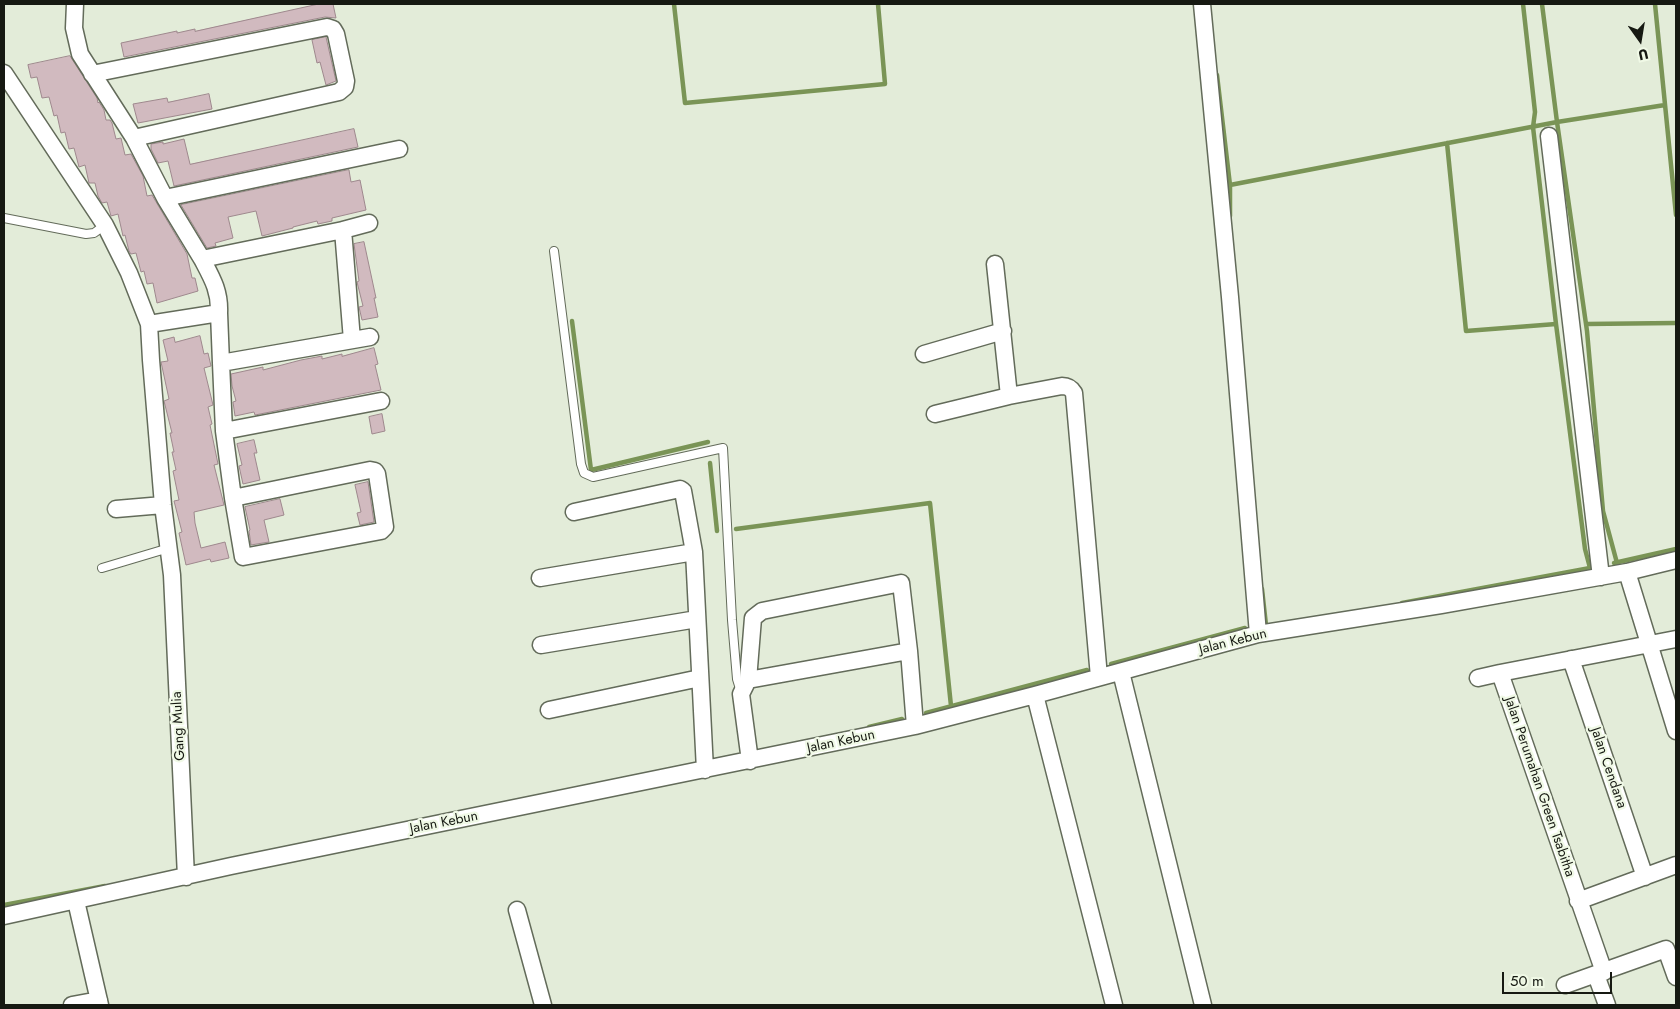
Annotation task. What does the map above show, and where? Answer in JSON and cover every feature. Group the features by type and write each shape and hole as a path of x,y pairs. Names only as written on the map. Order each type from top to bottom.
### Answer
{"street":[{"path":"75,4 74,28 77,46 92,74 134,138 165,198 202,258 220,299 224,432 233,498 243,557 381,531 385,527 375,471 233,498"},
{"path":"1202,4 1230,297 1258,634"},
{"path":"92,74 327,27 333,29 336,34 346,81 345,87 339,92 134,138"},
{"name":"Gang Mulia","path":"4,73 105,226 129,273 149,324 163,505 172,576 186,877"},
{"path":"1549,136 1601,577"},
{"path":"165,198 398,149"},
{"path":"202,258 343,230 369,223"},
{"path":"343,230 352,340"},
{"path":"995,264 1010,396"},
{"path":"149,324 219,313"},
{"path":"924,354 1003,331"},
{"path":"221,363 370,336"},
{"path":"936,414 1010,396 1062,386 1067,386 1074,393 1100,677"},
{"path":"224,432 381,400"},
{"path":"574,512 680,489 683,491 694,552 705,770"},
{"path":"116,509 163,505"},
{"path":"540,578 694,552"},
{"name":"Jalan Kebun","path":"4,916 914,726 1035,696 1258,634 1601,577 1676,560"},
{"path":"1627,572 1676,731"},
{"path":"750,761 744,687 753,618 762,611 901,583 909,651 914,726"},
{"path":"541,645 697,619"},
{"path":"1478,678 1676,639"},
{"path":"744,687 909,651"},
{"name":"Jalan Cendana","path":"1571,659 1645,877"},
{"path":"1120,672 1203,1005"},
{"name":"Jalan Perumahan Green Tsabitha","path":"1500,673 1578,901 1600,973 1607,1005"},
{"path":"549,710 700,678"},
{"path":"1035,696 1114,1005"},
{"path":"1578,901 1676,865"},
{"path":"72,1005 100,1002 76,901"},
{"path":"518,910 543,1005"},
{"path":"1565,985 1671,948 1676,977"}],"lane":[{"path":"4,218 86,234 94,233 105,226"},
{"path":"554,251 581,464 584,473 593,477 723,448 737,679 744,687"},
{"path":"102,568 169,548"}],"building":[{"path":"319,4 333,4 336,18 325,17 124,57 121,43 177,31 177,33 195,29 195,31"},
{"path":"326,37 336,81 326,85 320,62 317,63 312,40"},
{"path":"70,56 104,110 106,120 110,120 112,123 116,139 121,138 125,155 131,154 143,176 147,196 152,195 187,254 192,278 195,278 198,291 157,303 153,283 147,284 144,271 141,272 136,253 131,254 129,251 118,214 111,216 107,202 102,203 98,196 95,183 89,183 85,165 79,167 74,148 69,149 65,132 61,133 57,115 54,116 49,97 42,98 37,77 31,78 28,65"},
{"path":"209,94 212,109 138,123 133,104 167,98 168,102"},
{"path":"354,129 358,147 174,186 168,161 158,163 151,149 151,144 163,142 163,144 184,139 190,164"},
{"path":"349,170 351,182 360,180 366,210 332,218 332,221 318,224 317,221 262,236 256,211 228,217 233,238 215,243 216,246 207,248 181,205"},
{"path":"364,242 376,298 374,298 378,317 362,320 359,307 363,306 357,282 359,281 354,244"},
{"path":"200,336 204,354 208,353 211,366 204,368 213,405 208,407 218,464 214,465 224,505 194,512 195,523 201,548 225,542 229,558 211,562 210,559 186,565 179,533 182,532 174,501 179,500 173,471 176,470 172,452 174,452 170,433 172,433 164,401 169,399 161,362 168,361 163,340 174,337 175,342"},
{"path":"374,348 378,364 375,365 381,390 255,415 254,412 235,416 233,402 236,401 231,374 263,367 263,370 322,356 322,359 342,354 342,356"},
{"path":"382,414 385,431 372,434 369,417"},
{"path":"254,440 257,453 254,453 260,480 243,484 239,466 242,465 237,444"},
{"path":"368,482 374,522 360,525 357,513 361,512 355,485"},
{"path":"280,499 284,515 264,520 269,542 251,545 245,507"}],"waterway":[{"path":"674,4 685,103 885,84 878,4"},
{"path":"1523,4 1535,112 1533,127 1556,324"},
{"path":"1542,4 1557,122 1665,105"},
{"path":"1655,4 1676,215"},
{"path":"1217,75 1230,185 1557,122 1587,331 1603,511 1617,563"},
{"path":"1402,603 1590,568 1585,549 1556,324 1466,331 1447,143"},
{"path":"1230,185 1230,216"},
{"path":"572,321 591,470 708,442"},
{"path":"1586,324 1676,323"},
{"path":"710,463 717,531"},
{"path":"736,529 930,503 951,706"},
{"path":"1614,563 1676,549"},
{"path":"1262,589 1266,625"},
{"path":"1111,664 1245,628"},
{"path":"926,713 1087,670"},
{"path":"869,727 902,719"},
{"path":"4,905 105,886"}]}
